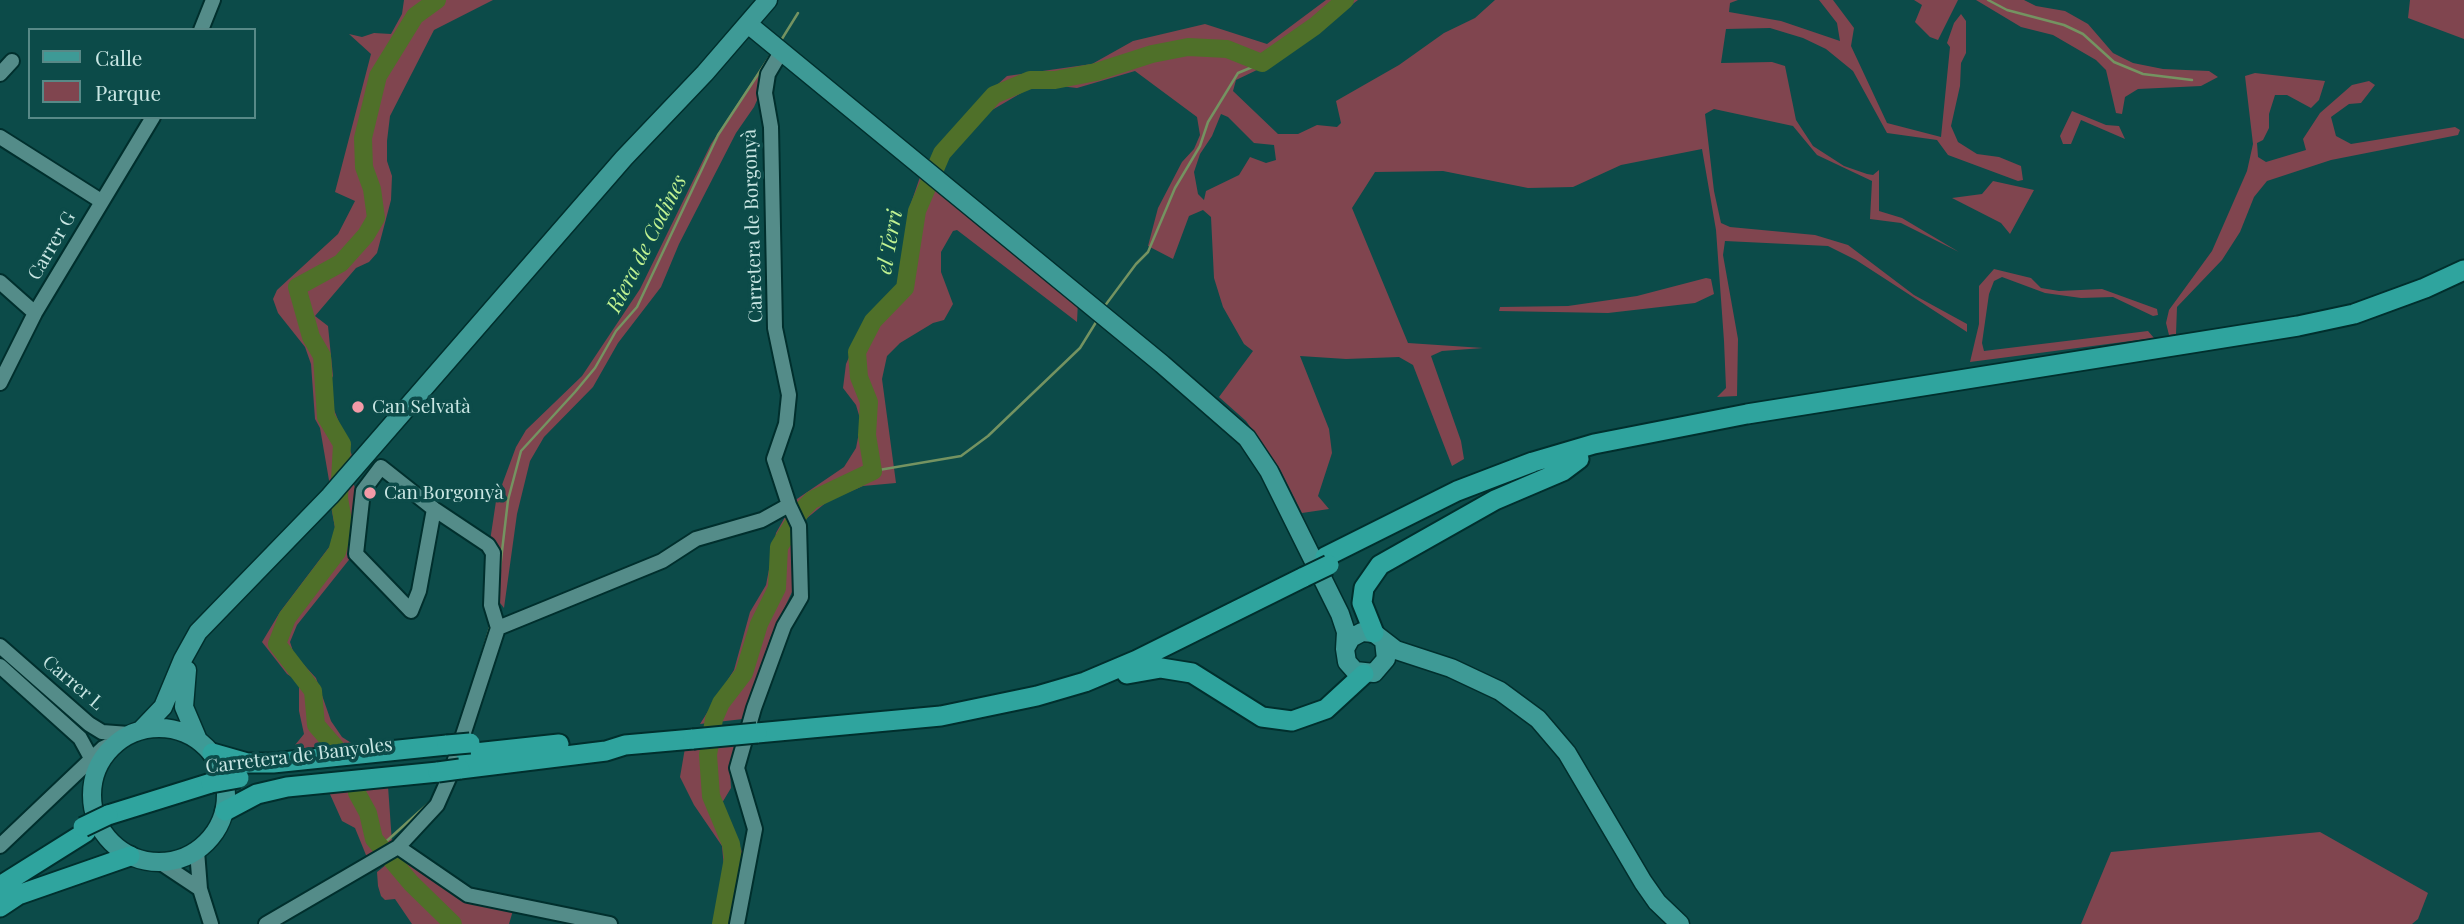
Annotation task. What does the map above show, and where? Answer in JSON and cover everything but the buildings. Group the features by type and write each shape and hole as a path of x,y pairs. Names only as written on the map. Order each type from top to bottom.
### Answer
{"highway":[{"path":"758,729 934,707 1041,685 1114,659 1303,573 1478,483 1594,444 1746,414 2298,326 2354,314 2415,292 2464,270"},
{"path":"1327,561 1481,493 1579,459 1731,428 2300,337 2377,318 2464,284"},
{"path":"1373,635 1362,603 1364,588 1380,565 1495,500 1563,471 1579,459"},
{"path":"0,876 109,818 212,786 239,781 560,744 966,712 1019,701 1085,682 1189,636 1303,573"},
{"path":"1085,682 1102,681 1152,669 1173,669 1205,679 1262,717 1292,721 1326,709 1364,674"},
{"path":"205,746 247,763 273,763 607,751 625,745 694,735"},
{"path":"225,811 257,794 286,787 454,758"},
{"path":"0,886 84,829"},
{"path":"0,907 18,895 130,856"}],"main road":[{"path":"312,515 298,536 208,634 187,671 184,707 225,780 225,811 210,840 197,851 180,859 161,863 130,856 109,841 96,819 92,794 94,763 163,707 183,659 198,632 330,496 624,158 755,0"},
{"path":"760,0 746,18 749,27 1172,372 1247,438 1269,471 1340,614 1346,632 1345,649 1350,667 1364,674 1374,673 1399,659 1416,659 1451,668 1500,691 1538,719 1567,752 1657,902 1680,924"},
{"path":"624,158 749,27 768,0"},
{"path":"687,79 737,28 749,27"},
{"path":"1340,614 1416,659"},
{"path":"1345,649 1351,638 1373,635"},
{"path":"1373,635 1387,653 1384,665"},
{"path":"130,735 172,728 205,746"}],"street":[{"path":"202,28 213,0"},
{"name":"Carretera de Borgonyà","path":"737,924 755,829 737,768 779,638 801,597 799,526 774,459 786,424 789,395 775,328 771,127 765,93 774,47"},
{"path":"0,74 12,61"},
{"name":"Carrer G","path":"0,383 35,313 152,119"},
{"path":"0,137 101,201"},
{"path":"0,282 35,313"},
{"path":"266,924 396,848 437,805 449,778 498,628 491,605 493,553 488,545 434,509 367,453"},
{"path":"381,467 363,491 356,554 411,611 419,591 434,509"},
{"path":"498,628 662,561 696,539 762,520 789,505"},
{"name":"Carrer L","path":"0,646 89,724 102,732 130,735"},
{"name":"Carrer L","path":"0,666 71,730 94,763"},
{"name":"Carrer L","path":"71,730 77,754 75,773"},
{"path":"0,846 75,773 94,763"},
{"path":"396,848 468,895 610,924"},
{"path":"197,851 200,890 211,924"},
{"path":"161,863 200,890"}],"green space":[{"path":"404,0 493,0 434,30 390,116 387,161 392,176 391,200 377,253 369,262 356,268 315,316 328,326 333,376 328,386 329,397 353,458 330,486 320,428 315,419 311,364 305,347 278,313 273,299 277,290 338,234 355,201 335,192 371,54 349,34 362,37 374,33 391,34 402,14"},
{"path":"1326,0 1358,0 1280,59 1236,80 1233,91 1278,134 1298,134 1317,125 1337,127 1341,123 1336,101 1399,65 1444,33 1475,18 1495,0 1738,0 1730,3 1729,12 1781,21 1840,41 1837,23 1819,0 1833,0 1854,28 1851,46 1887,123 1941,137 1950,47 1947,43 1954,23 1961,14 1966,21 1966,53 1961,63 1960,86 1951,126 1958,142 1977,154 1999,157 2021,166 2023,180 2018,181 1948,155 1937,140 1887,133 1853,71 1826,49 1803,38 1770,28 1726,29 1721,63 1772,62 1785,66 1796,120 1813,146 1844,166 1873,175 1879,170 1879,211 1902,218 1959,252 1901,223 1870,219 1872,181 1817,155 1793,126 1714,109 1705,114 1714,191 1721,223 1730,227 1815,235 1848,245 1914,295 1967,324 1967,332 1856,260 1828,246 1725,241 1723,255 1738,339 1737,396 1717,397 1726,388 1724,341 1716,230 1702,149 1621,165 1573,187 1528,188 1443,171 1375,172 1352,208 1408,343 1483,348 1442,351 1431,356 1461,441 1464,459 1452,466 1413,365 1399,357 1346,359 1300,356 1329,429 1332,453 1318,496 1329,509 1302,513 1280,469 1246,421 1219,397 1253,351 1244,344 1223,307 1214,278 1211,217 1203,210 1189,216 1173,259 1148,246 1158,208 1182,162 1194,149 1200,135 1197,117 1135,71 1077,88 1051,85 1028,89 987,113 936,173 926,164 970,109 1007,76 1092,64 1133,41 1205,24 1267,44","holes":["1221,114 1228,117 1254,143 1274,145 1276,160 1266,163 1250,157 1239,175 1206,191 1204,200 1198,194 1194,172 1200,154 1212,136"]},
{"path":"1914,0 1958,0 1938,40 1930,37 1915,22 1922,5"},
{"path":"1976,0 2024,0 2036,6 2065,11 2088,24 2113,53 2133,63 2163,69 2209,71 2218,77 2201,86 2138,89 2125,97 2122,114 2116,113 2106,70 2096,60 2053,35 2021,27"},
{"path":"2410,0 2464,0 2464,39 2408,18"},
{"path":"770,54 776,58 754,107 736,133 679,244 661,287 618,343 593,387 544,437 530,461 517,514 504,608 493,594 490,541 496,501 516,447 526,430 582,376 640,289 711,144"},
{"path":"2255,73 2325,81 2319,100 2311,108 2287,95 2275,95 2269,114 2269,128 2263,140 2257,143 2258,157 2266,162 2306,150 2303,139 2320,113 2352,85 2369,81 2375,85 2361,103 2349,104 2331,117 2336,136 2351,144 2455,127 2460,130 2458,135 2331,160 2267,181 2254,197 2240,232 2222,260 2177,307 2176,334 2169,335 2166,323 2169,310 2212,251 2247,171 2253,144 2245,76"},
{"path":"2072,111 2106,125 2119,126 2125,139 2081,120 2071,144 2063,144 2060,136"},
{"path":"920,177 1078,301 1077,322 957,230 953,231 941,252 941,272 953,304 944,320 933,323 900,343 887,356 882,379 896,483 863,486 828,501 796,527 796,571 792,592 771,636 743,719 700,724 734,670 750,612 766,585 776,533 794,501 844,467 856,448 861,422 856,405 843,388 846,364 867,316 897,292 900,286 908,257 908,212"},
{"path":"1993,181 2034,190 2010,234 2001,223 1952,198 1982,194"},
{"path":"1994,269 2031,278 2041,288 2059,291 2102,289 2157,309 2158,315 2153,316 2113,297 2081,298 2045,293 2002,277 1994,281 1989,294 1982,343 1984,351 2148,331 2154,338 1970,362 1979,324 1979,286"},
{"path":"1711,279 1714,294 1695,303 1608,313 1499,311 1500,307 1568,306 1637,296"},
{"path":"353,481 356,492 352,556 297,625 290,642 294,654 316,678 331,721 342,737 359,748 303,753 295,745 304,734 299,711 299,682 287,674 262,642 280,612 330,546 335,528 331,506"},
{"path":"736,743 730,770 731,788 722,803 745,859 734,924 718,924 726,890 722,846 694,805 680,777 685,748"},
{"path":"388,786 392,843 368,860 355,828 342,821 329,792"},
{"path":"2320,832 2428,893 2418,919 2412,924 2081,924 2111,852"},
{"path":"406,858 455,894 514,907 509,924 412,924 395,899 385,900 381,896 378,886 377,872 392,860"}],"waterway":[{"path":"336,748 316,725 313,691 277,644 287,618 337,552 344,527 339,498 342,444 326,417 322,356 311,337 297,287 341,263 366,235 376,218 372,189 364,167 363,138 378,76 415,16 437,0"},
{"name":"el Terri","path":"721,924 733,858 731,844 711,796 708,755 714,719 721,703 744,673 759,624 777,588 779,547 801,511 812,500 873,471 867,435 869,402 859,377 857,352 873,321 905,288 917,211 942,153 994,95 1030,80 1055,80 1096,72 1152,54 1188,47 1227,49 1262,63 1315,26 1345,0"},
{"path":"1988,0 2007,10 2064,25 2083,34 2114,62 2143,74 2192,80"},
{"name":"Riera de Codines","path":"780,42 798,13"},
{"name":"Riera de Codines","path":"499,577 508,500 521,451 595,368 616,331 637,307 718,135 772,53"},
{"path":"1104,307 1148,252 1175,188 1200,146 1208,122 1238,73 1262,63"},
{"path":"873,471 961,456 988,436 1080,348 1098,319"},
{"name":"Riera de Codines","path":"481,657 490,627"},
{"path":"357,793 368,813 374,839 411,883 453,924"},
{"name":"Riera de Codines","path":"380,847 431,801"}],"place":[{"name":"Can Selvatà","path":"358,407"},
{"name":"Can Borgonyà","path":"370,493"}]}
